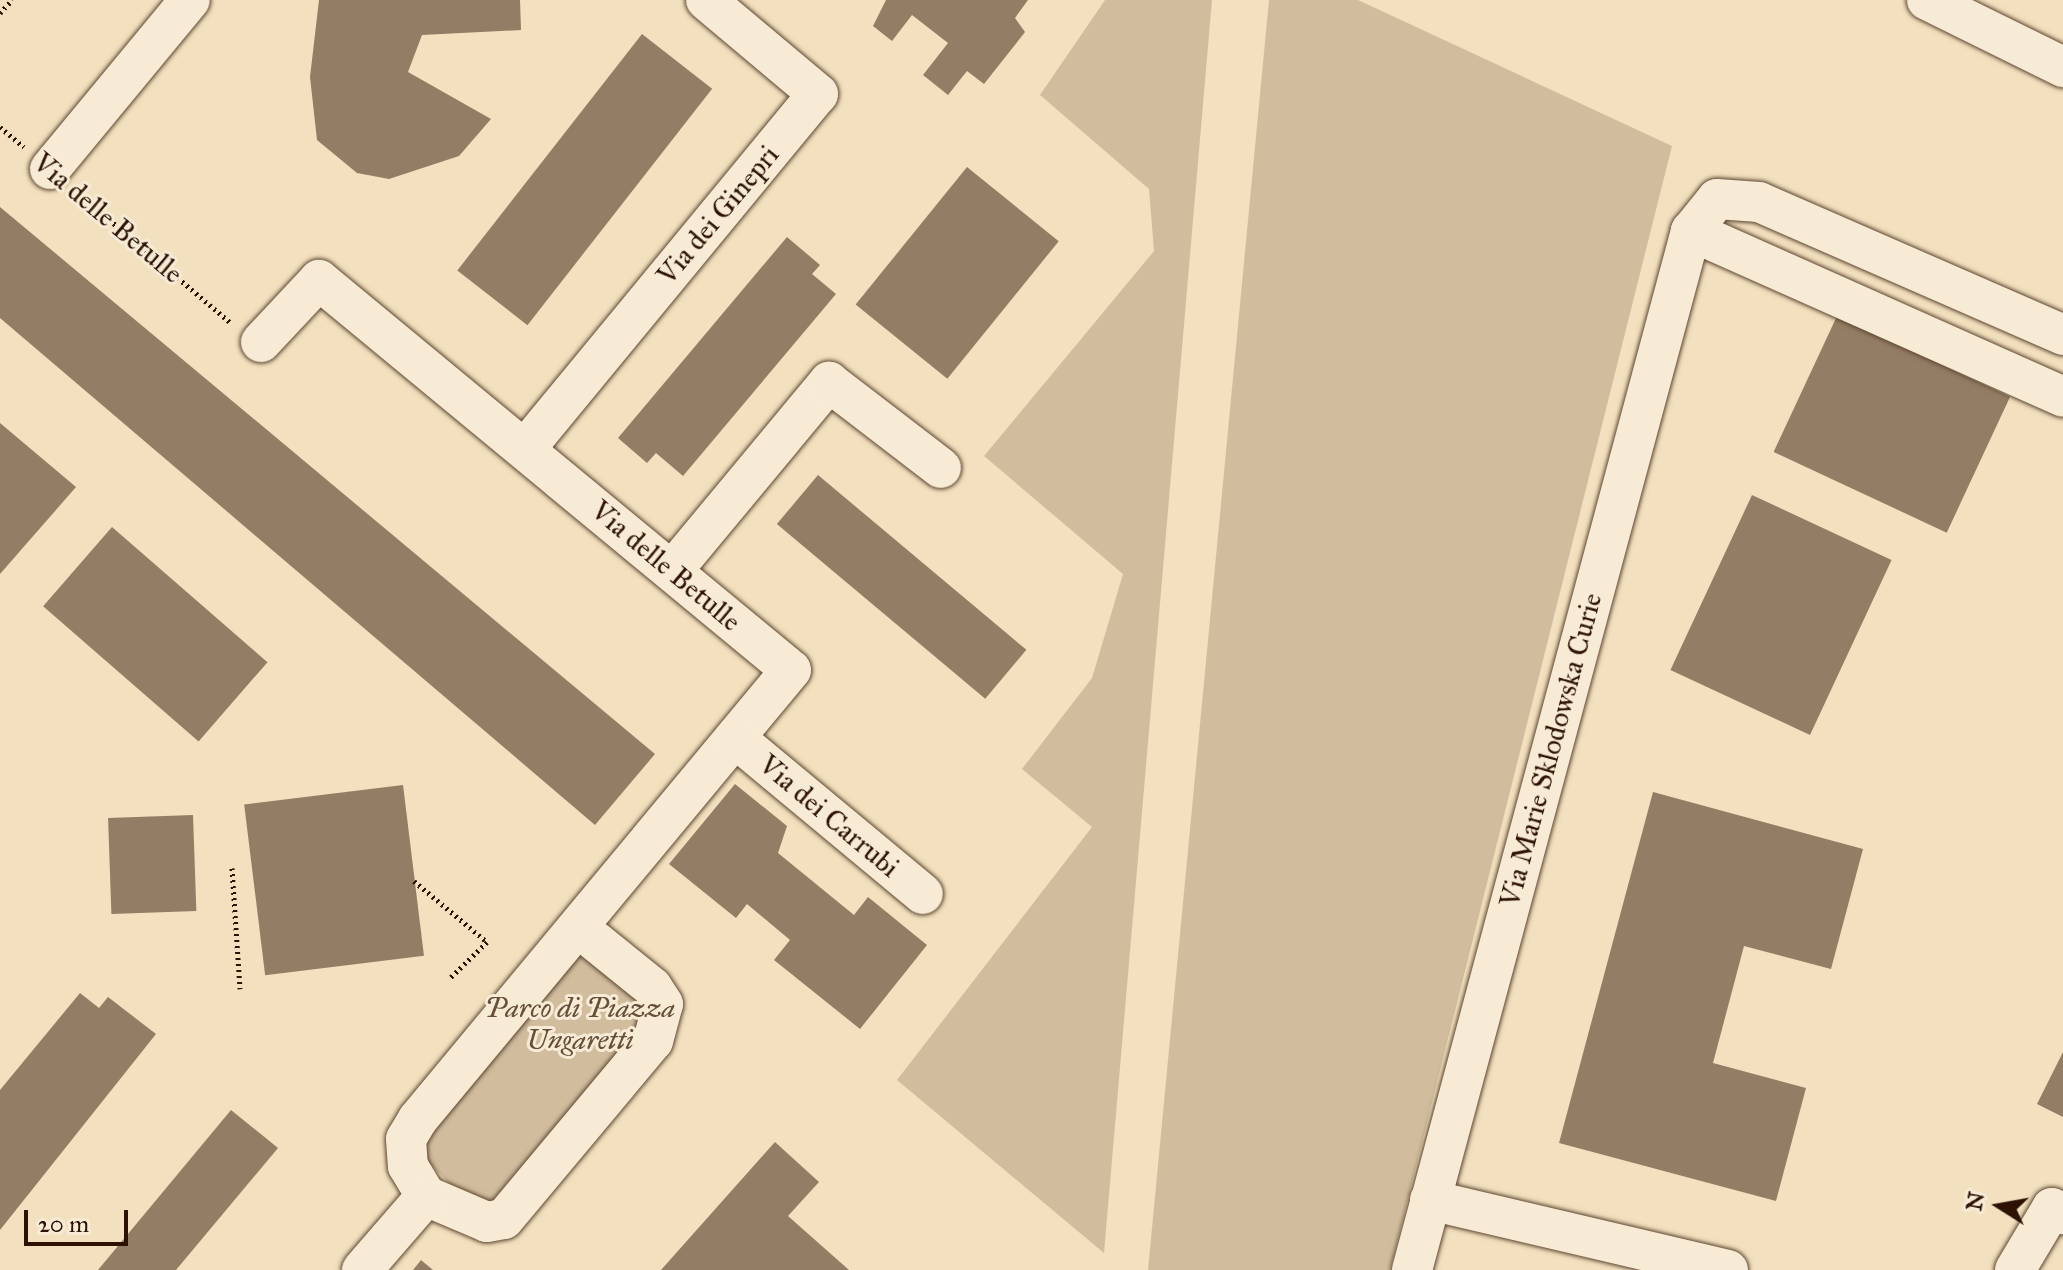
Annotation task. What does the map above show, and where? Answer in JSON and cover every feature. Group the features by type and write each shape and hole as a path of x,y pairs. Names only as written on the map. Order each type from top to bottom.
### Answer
{"street":[{"path":"50,169 190,0"},
{"name":"Via dei Ginepri","path":"525,449 818,94 706,0"},
{"path":"1927,0 2063,67"},
{"name":"Via Marie Sklodowska Curie","path":"1412,1270 1691,231 1717,199 1759,202 2063,335"},
{"path":"1691,231 2063,397"},
{"name":"Via delle Betulle","path":"253,330 319,280 791,670 406,1139 408,1166 426,1196"},
{"path":"672,571 829,382 941,468"},
{"name":"Via dei Carrubi","path":"735,738 923,894"},
{"path":"362,1270 426,1196 479,1219 504,1219 653,1041 663,1004 652,987 580,929"},
{"path":"1430,1200 1728,1270"},
{"path":"2015,1270 2052,1208 2063,1214"}],"path":[{"path":"0,13 12,0"},
{"name":"Via delle Betulle","path":"0,127 236,327 253,330"},
{"path":"232,868 240,989"},
{"path":"414,881 487,942 450,978"}],"green space":[{"path":"1105,0 1212,0 1104,1253 897,1080 1092,827 1022,769 1092,678 1123,574 984,456 1154,251 1149,189 1040,95"},
{"path":"1269,0 1358,0 1672,146 1390,1270 1148,1270"},
{"name":"Parco di Piazza Ungaretti","path":"584,923 663,1023 487,1222 406,1139"}],"building":[{"path":"319,0 520,0 521,30 422,35 408,72 491,119 459,156 389,179 357,173 317,140 310,77"},
{"path":"886,0 1028,0 1015,18 1025,32 984,84 967,71 948,95 923,75 948,43 912,15 892,41 873,26"},
{"path":"642,34 712,89 527,325 457,270"},
{"path":"967,167 1059,241 947,379 856,305"},
{"path":"0,207 655,754 595,825 0,318"},
{"path":"787,237 820,265 812,274 836,294 683,476 656,453 647,463 618,438"},
{"path":"1837,316 2010,397 1947,533 1774,452"},
{"path":"0,423 76,487 0,574"},
{"path":"818,475 1026,650 985,699 777,524"},
{"path":"1752,495 1892,560 1810,735 1670,670"},
{"path":"112,527 267,662 199,741 43,606"},
{"path":"735,784 787,826 778,853 854,915 868,897 927,945 860,1029 774,960 790,940 747,904 736,918 669,864"},
{"path":"403,785 424,956 265,975 244,804"},
{"path":"1653,792 1863,849 1831,969 1744,946 1713,1063 1806,1088 1776,1201 1559,1143"},
{"path":"193,815 196,911 111,914 108,818"},
{"path":"80,993 99,1008 108,997 156,1034 0,1230 0,1090"},
{"path":"2063,1052 2063,1117 2037,1104"},
{"path":"231,1110 278,1148 176,1270 98,1270"},
{"path":"775,1142 819,1182 788,1216 849,1270 661,1270"},
{"path":"421,1260 433,1270 413,1270"}]}
